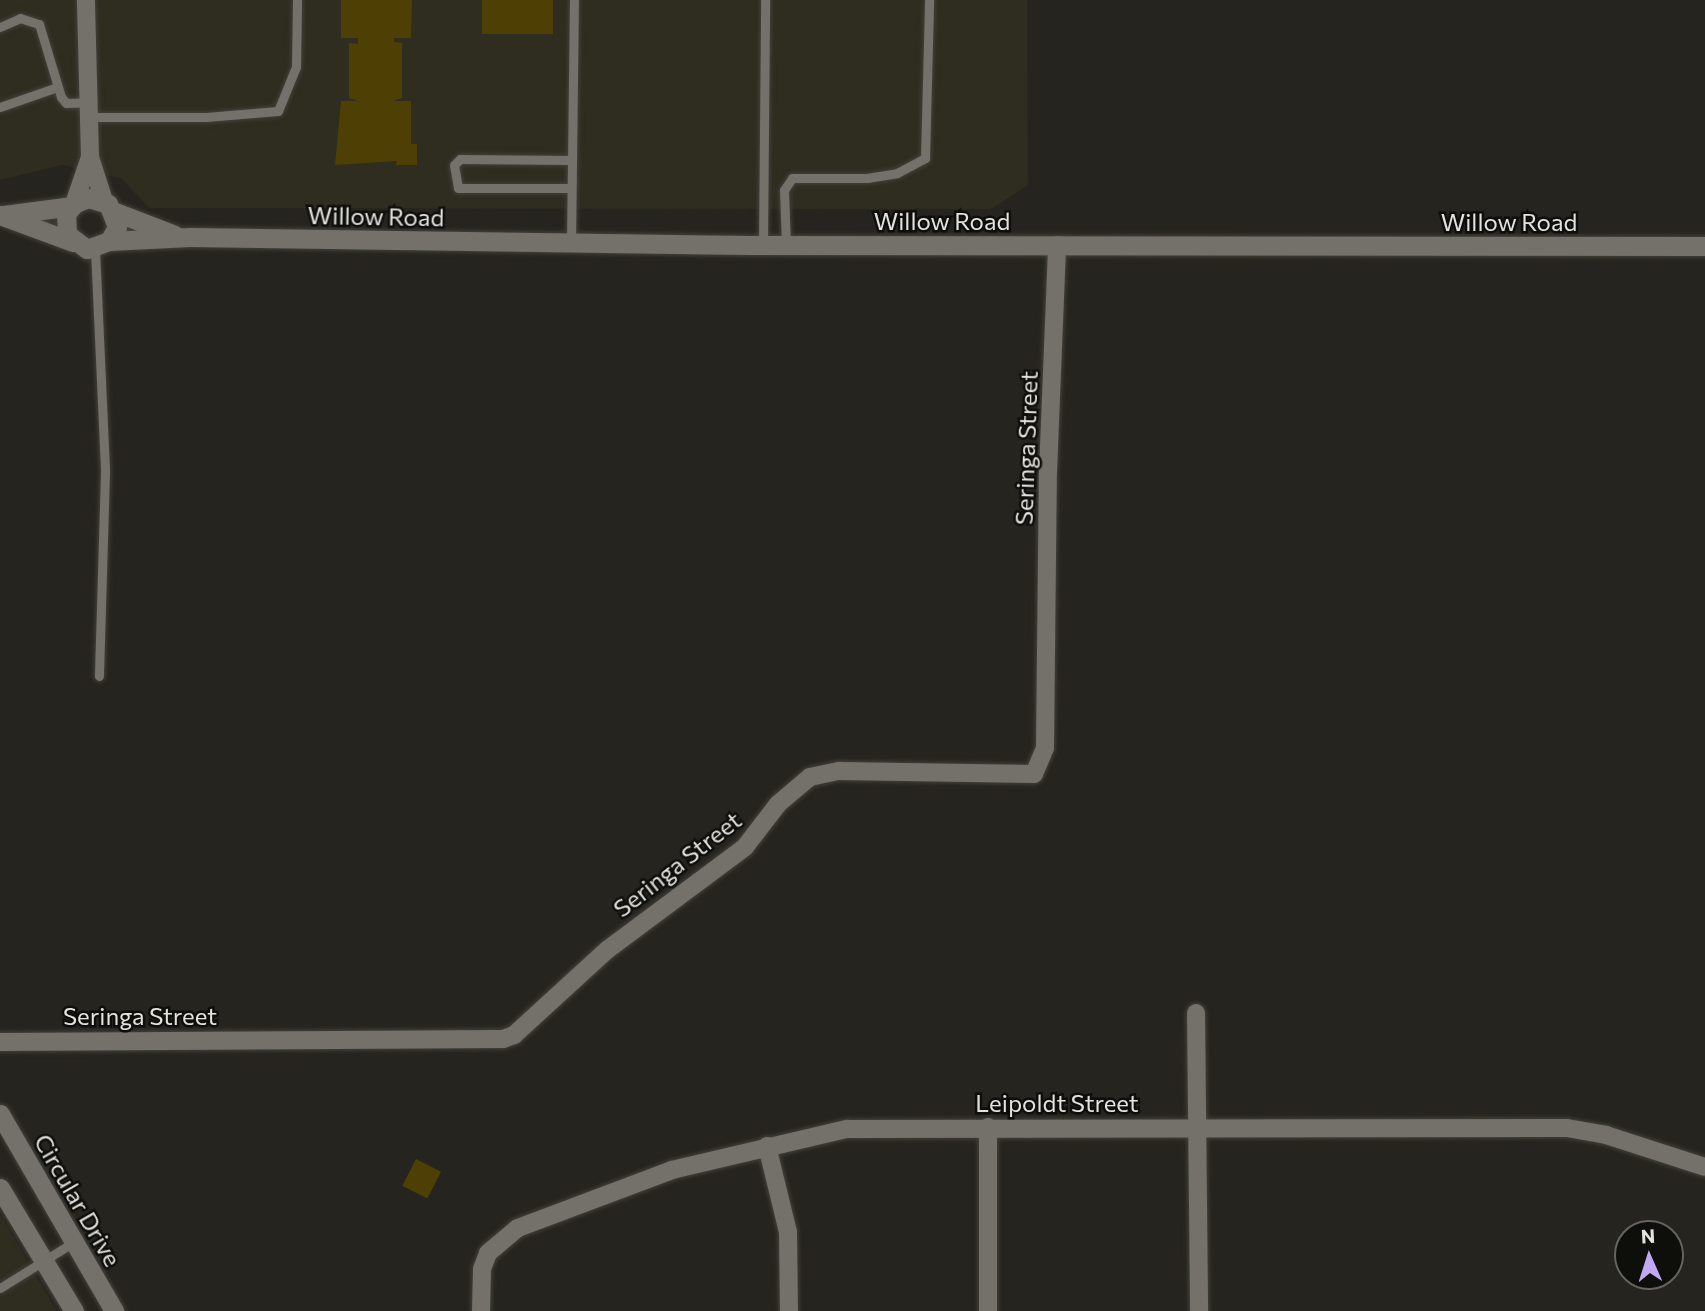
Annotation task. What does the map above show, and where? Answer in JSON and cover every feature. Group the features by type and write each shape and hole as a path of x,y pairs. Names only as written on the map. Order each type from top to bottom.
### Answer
{"street":[{"path":"73,242 65,224 90,157 90,25 86,0"},
{"path":"90,25 99,0"},
{"path":"90,157 117,227 102,245"},
{"name":"Willow Road","path":"1,215 73,205 88,198 179,237"},
{"name":"Willow Road","path":"1,215 73,242 102,245 179,237 763,245 1705,246"},
{"name":"Seringa Street","path":"0,1042 503,1039 514,1035 607,950 745,847 791,791 810,777 839,771 1034,774 1045,748 1048,472 1057,245"},
{"path":"1196,1013 1199,1311"},
{"name":"Circular Drive","path":"0,1114 114,1311"},
{"name":"Leipoldt Street","path":"481,1311 488,1253 518,1228 656,1175 766,1146 861,1127 1567,1128 1606,1135 1705,1167"},
{"path":"988,1127 988,1311"},
{"path":"766,1146 788,1232 789,1311"},
{"path":"0,1188 74,1311"}],"lane":[{"path":"0,27 20,18 39,24 57,87 66,103 90,109 206,117 278,111 296,67 297,0"},
{"path":"571,243 574,0"},
{"path":"763,245 765,0"},
{"path":"786,245 784,190 792,178 867,178 897,173 925,158 929,0"},
{"path":"0,107 57,87"},
{"path":"571,160 460,159 454,165 458,188 571,188"},
{"path":"99,676 104,471 102,245"},
{"path":"0,1288 74,1242"}],"shaded area":[{"path":"0,0 1027,0 1028,185 991,209 149,208 121,178 62,165 0,180"},
{"path":"0,1214 56,1310 0,1311"}],"building":[{"path":"341,0 412,0 411,38 394,38 394,42 402,43 402,98 393,101 411,101 411,144 417,144 417,165 396,165 397,161 335,165 341,101 358,101 349,98 349,43 358,44 358,38 341,38"},
{"path":"482,0 553,0 553,34 482,34"},
{"path":"416,1159 441,1172 427,1198 402,1186"}]}
